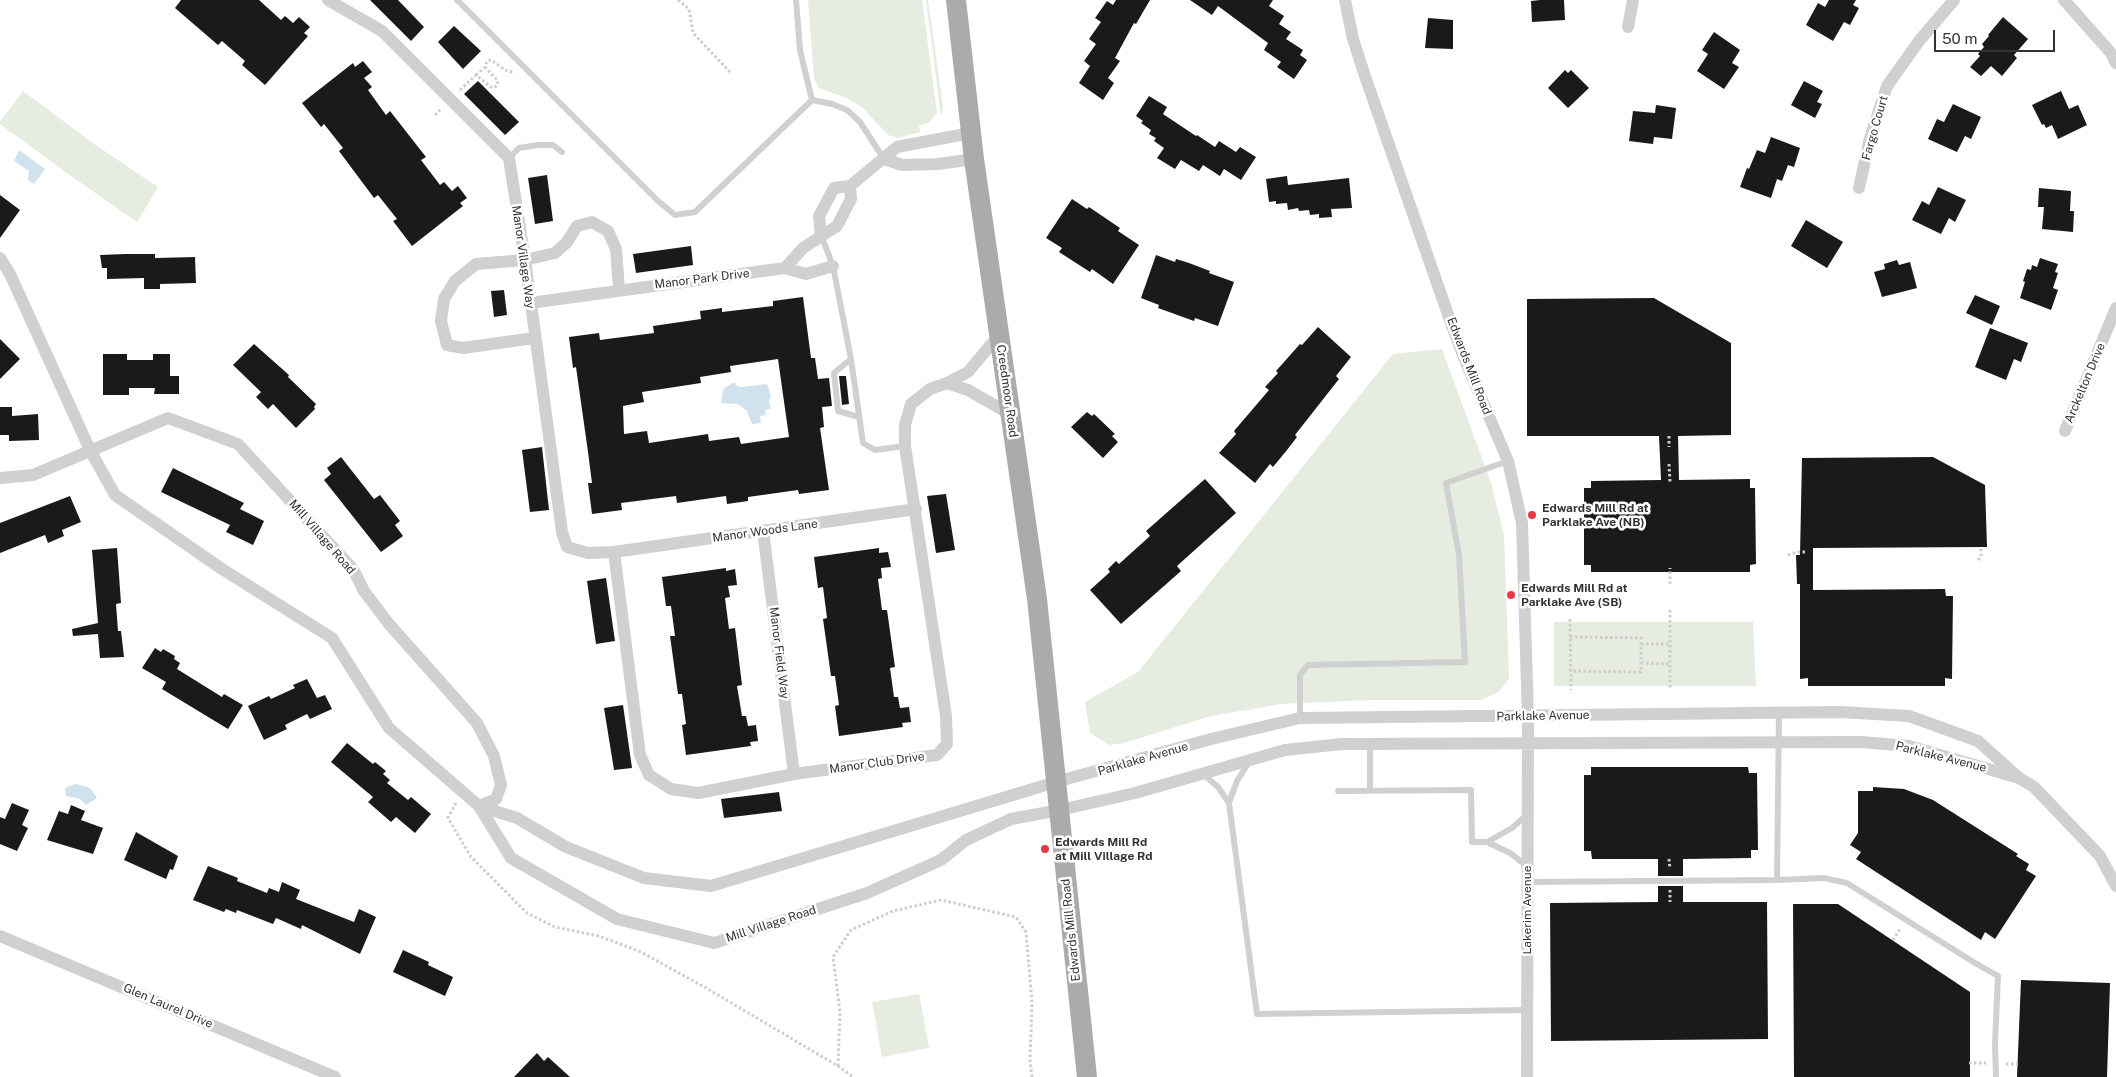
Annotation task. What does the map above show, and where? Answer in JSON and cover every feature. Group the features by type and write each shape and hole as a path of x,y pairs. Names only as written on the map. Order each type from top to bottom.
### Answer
{"main road":[{"name":"Creedmoor Road","path":"956,0 974,159 1036,599 1056,782"},
{"name":"Edwards Mill Road","path":"1056,782 1087,1077"}],"street":[{"path":"328,0 382,30 508,158"},
{"name":"Edwards Mill Road","path":"1345,0 1365,76 1452,326 1508,461 1522,523 1528,743"},
{"path":"1628,26 1633,0"},
{"name":"Fargo Court","path":"1859,188 1870,138 1887,86 1919,41 1954,0"},
{"path":"2064,0 2111,54 2116,63"},
{"path":"822,235 820,216 834,188 850,186 897,147 971,134"},
{"name":"Manor Village Way","path":"508,158 562,532 567,547 588,553 614,552"},
{"path":"884,159 902,166 974,159"},
{"path":"785,268 803,248 837,226 851,200 850,186"},
{"path":"534,338 463,348 447,345 441,321 444,299 455,281 476,264 524,260 555,253 568,242 576,226 592,222 608,231 616,249 619,289"},
{"name":"Mill Village Road","path":"0,258 10,274 90,450 115,494 222,569 332,638 389,728 478,806 511,858 617,919 714,943 867,893 941,860 966,840 1011,819 1060,810"},
{"name":"Manor Park Drive","path":"530,302 785,268 806,274 833,266"},
{"name":"Arckelton Drive","path":"2065,431 2116,308"},
{"name":"Manor Club Drive","path":"614,552 640,755 649,775 671,789 698,793 794,774 937,755 947,744 946,716 905,446 905,425 911,404 930,389 948,383 968,372 999,335"},
{"path":"948,383 968,390 1010,414"},
{"name":"Mill Village Road","path":"0,478 32,475 168,418 238,444 353,569 364,591 389,624 477,723 494,756 501,785 496,799 478,806"},
{"name":"Manor Woods Lane","path":"614,552 916,509"},
{"name":"Manor Field Way","path":"763,531 794,774"},
{"name":"Parklake Avenue","path":"1056,782 1211,739 1300,718 1528,717 1779,712 1840,712 1909,716 1978,741 2019,778 2034,787 2100,856 2116,886"},
{"name":"Parklake Avenue","path":"1060,810 1249,762 1285,750 1342,744 1861,742 1909,746 2019,778"},
{"name":"Lakerim Avenue","path":"1527,1077 1528,743"},
{"name":"Mill Village Road","path":"478,806 517,818 566,846 644,878 711,886 1056,782"},
{"name":"Glen Laurel Drive","path":"0,936 335,1077"}],"lane":[{"path":"457,0 656,200 675,215 695,212 812,100"},
{"path":"796,0 800,50 812,100"},
{"path":"812,100 832,104 847,110 860,122 884,159"},
{"path":"508,158 520,148 538,144 553,145 562,152"},
{"path":"822,235 833,266 852,359 863,443 875,450 905,446"},
{"path":"852,359 834,374 838,411 859,417"},
{"path":"1300,718 1300,675 1308,665 1465,662 1460,555 1446,483 1508,461"},
{"path":"1777,880 1779,712"},
{"path":"1370,744 1370,790"},
{"path":"1229,803 1237,781 1249,762"},
{"path":"1203,774 1218,787 1229,803 1257,1014 1527,1010"},
{"path":"1338,791 1471,790 1472,842 1487,842 1510,853 1527,866"},
{"path":"1487,842 1512,828 1528,814"},
{"path":"1528,882 1824,878 1847,883 1998,976 1996,1077"}],"path":[{"path":"678,0 689,9 693,33 730,72"},
{"path":"460,90 485,67 486,61 491,60 510,72 521,64"},
{"path":"476,75 492,88 497,86 498,81 485,67"},
{"path":"1669,436 1669,447"},
{"path":"1669,464 1670,482"},
{"path":"1978,560 1981,556 1981,547"},
{"path":"1788,556 1797,552 1804,552"},
{"path":"1670,568 1670,584"},
{"path":"1670,610 1670,689"},
{"path":"1570,619 1571,690"},
{"path":"1570,638 1640,638 1641,644 1641,672 1571,671"},
{"path":"1641,644 1670,644"},
{"path":"1641,663 1670,664"},
{"path":"462,791 448,818 471,857 527,913 555,927 599,936 640,952 706,988 838,1066 853,1077"},
{"path":"1670,859 1670,869"},
{"path":"1670,889 1670,902"},
{"path":"838,1066 840,1012 833,957 851,930 893,911 941,900 1016,917 1026,932 1032,1003 1030,1060 1032,1077"},
{"path":"1893,940 1902,926"},
{"path":"1969,1063 1987,1064"},
{"path":"2005,1064 2018,1064"}],"shaded area":[{"path":"808,0 922,0 937,113 930,122 919,126 920,132 898,138 888,135 862,107 846,98 819,88 814,79"},
{"path":"926,0 928,0 943,107 941,116"},
{"path":"23,91 94,144 158,187 137,222 0,124"},
{"path":"1442,349 1491,483 1504,535 1509,678 1500,691 1482,700 1370,700 1282,704 1211,716 1124,743 1109,745 1090,733 1085,702 1138,672 1393,354"},
{"path":"1554,622 1753,622 1756,686 1554,686"},
{"path":"919,994 929,1048 882,1057 872,1002"}],"water":[{"path":"19,150 45,169 34,184 28,180 29,171 14,161"},
{"path":"732,383 741,387 767,384 771,395 769,402 771,409 765,410 766,415 760,416 761,423 752,424 747,411 738,404 721,403 723,389"},
{"path":"76,784 90,788 97,798 86,805 80,799 66,796 65,789"}],"building":[{"path":"181,0 259,0 281,20 285,16 293,23 299,17 310,27 304,33 308,36 265,85 242,65 245,61 222,41 218,45 175,8"},
{"path":"370,0 398,0 424,27 411,41"},
{"path":"1116,0 1150,0 1136,24 1134,23 1115,58 1120,61 1108,78 1114,83 1103,100 1079,83 1090,66 1084,61 1096,44 1089,39 1101,22 1095,18 1107,1 1113,5"},
{"path":"1190,0 1273,0 1269,6 1284,16 1279,24 1291,32 1286,39 1303,50 1300,55 1307,60 1294,79 1277,67 1281,62 1264,50 1268,43 1218,6 1212,15"},
{"path":"1564,0 1565,20 1532,22 1531,1"},
{"path":"1829,0 1856,0 1853,5 1859,8 1850,25 1844,22 1833,41 1806,25 1818,3 1825,7"},
{"path":"2003,17 2028,39 2014,55 2017,58 2002,76 1991,66 1981,76 1970,67 1980,56 1978,54 1984,47 1982,44"},
{"path":"1428,18 1453,20 1453,49 1425,48"},
{"path":"454,26 481,51 463,69 438,42"},
{"path":"1714,32 1740,50 1732,63 1739,67 1724,89 1697,71 1708,54 1702,50"},
{"path":"363,61 372,72 364,78 372,87 368,90 386,115 390,111 426,157 421,160 440,185 444,182 452,191 458,186 467,198 460,203 463,206 412,246 393,221 397,219 378,195 374,198 339,151 343,148 324,124 321,127 302,103 353,63 355,67"},
{"path":"1565,70 1568,73 1571,70 1589,88 1568,108 1548,88"},
{"path":"478,81 519,122 505,135 464,94"},
{"path":"1804,81 1823,91 1817,102 1822,104 1815,118 1791,105"},
{"path":"2061,91 2069,109 2078,105 2087,125 2058,139 2052,125 2046,128 2044,124 2042,125 2032,105"},
{"path":"1149,96 1167,107 1163,114 1215,147 1219,141 1236,152 1240,147 1256,157 1241,180 1224,169 1220,176 1203,165 1199,171 1181,160 1175,169 1157,158 1164,148 1154,141 1156,138 1149,134 1151,130 1141,123 1143,121 1136,116"},
{"path":"1953,104 1981,117 1971,139 1965,136 1957,152 1928,139 1937,119 1944,122"},
{"path":"1656,105 1676,108 1672,139 1654,137 1653,144 1629,141 1633,111 1655,113"},
{"path":"1771,137 1800,148 1794,167 1788,165 1782,181 1777,179 1771,198 1740,187 1747,168 1749,169 1757,150 1765,153"},
{"path":"547,175 553,221 535,224 528,178"},
{"path":"1287,176 1288,185 1349,178 1352,208 1331,209 1332,217 1319,218 1319,214 1310,215 1309,210 1299,211 1298,208 1288,210 1287,203 1276,204 1276,201 1269,202 1266,179"},
{"path":"1938,187 1966,200 1955,222 1949,218 1941,234 1912,220 1922,201 1929,205"},
{"path":"2039,188 2071,191 2070,211 2074,211 2073,232 2042,229 2044,207 2038,207"},
{"path":"0,195 20,210 0,238"},
{"path":"1072,199 1087,209 1089,207 1120,228 1118,231 1139,245 1113,284 1092,269 1090,272 1059,252 1062,248 1046,238"},
{"path":"1806,220 1843,242 1827,268 1791,246"},
{"path":"691,246 693,265 636,273 633,254"},
{"path":"155,254 155,258 195,257 196,283 160,284 160,289 144,289 144,278 107,279 107,268 102,268 100,255"},
{"path":"1156,255 1175,262 1176,259 1189,263 1234,282 1218,326 1195,318 1194,321 1158,308 1159,305 1141,298"},
{"path":"2040,258 2058,264 2055,272 2058,273 2053,288 2058,290 2051,310 2020,298 2027,269 2031,270 2032,265 2037,267"},
{"path":"1897,260 1899,265 1910,262 1917,288 1882,297 1874,272 1885,269 1884,264"},
{"path":"504,290 507,315 494,317 491,291"},
{"path":"1975,295 2000,306 1992,325 1966,313"},
{"path":"803,297 811,358 815,358 818,379 829,378 832,406 822,407 824,427 820,428 829,490 799,494 798,490 748,497 748,501 727,504 726,496 677,503 676,496 621,503 622,510 592,514 588,483 592,483 588,452 576,367 573,368 569,337 599,333 600,340 654,333 653,326 701,319 700,311 722,308 722,312 773,306 773,301","holes":["778,359 789,437 741,444 739,437 709,441 708,434 649,443 647,431 624,434 623,406 644,402 642,392 701,383 700,377 731,372 730,366"]},
{"path":"1654,298 1731,343 1731,435 1678,436 1679,480 1750,479 1750,488 1755,488 1756,564 1750,565 1750,572 1591,572 1591,565 1584,565 1584,488 1591,488 1591,481 1661,480 1659,436 1527,436 1527,299"},
{"path":"1318,327 1351,357 1336,376 1339,379 1295,435 1297,437 1273,467 1270,464 1255,483 1219,453 1236,434 1234,431 1269,390 1265,387 1278,373 1276,371"},
{"path":"1990,328 2028,343 2021,362 2014,359 2006,380 1975,367"},
{"path":"0,339 20,359 0,379"},
{"path":"254,344 289,375 288,377 316,404 315,409 296,428 273,404 268,409 256,397 261,392 233,365"},
{"path":"103,354 127,354 127,360 153,360 153,354 170,354 170,376 179,376 179,394 154,394 155,388 129,388 129,395 103,395"},
{"path":"839,376 846,376 849,404 842,405"},
{"path":"0,407 12,407 12,416 38,414 39,440 9,441 9,435 0,435"},
{"path":"1087,412 1092,416 1094,414 1115,434 1112,436 1118,442 1103,458 1071,427"},
{"path":"542,447 549,510 530,512 522,450"},
{"path":"341,457 374,499 380,495 400,521 395,525 403,536 381,552 324,480 331,474 327,468"},
{"path":"1933,457 1985,485 1987,547 1813,548 1813,590 1945,589 1946,596 1953,596 1952,679 1945,678 1945,686 1808,686 1808,678 1800,679 1800,584 1797,584 1796,555 1800,555 1802,458"},
{"path":"173,468 244,503 240,509 264,521 253,545 226,532 230,525 161,492"},
{"path":"1205,479 1236,513 1177,566 1181,571 1121,624 1090,590 1110,572 1108,569 1116,561 1119,564 1150,536 1146,531"},
{"path":"946,494 955,550 936,553 927,496"},
{"path":"70,496 81,522 62,530 64,536 48,543 45,535 0,553 0,523"},
{"path":"117,548 121,603 116,604 118,631 121,631 124,657 100,658 98,634 73,636 72,629 98,623 92,550"},
{"path":"879,548 879,553 888,552 891,567 881,568 882,578 878,579 882,610 887,610 895,667 890,668 894,697 898,697 900,708 909,707 911,722 902,723 903,727 839,736 835,706 839,705 835,676 831,676 823,619 827,618 823,587 818,588 814,557"},
{"path":"726,568 726,571 735,569 737,585 728,586 730,597 725,598 729,629 735,628 742,685 737,686 742,716 746,716 748,726 756,725 758,741 750,742 751,746 686,755 682,725 686,724 682,694 678,694 670,636 675,636 671,606 666,606 662,577"},
{"path":"606,578 615,641 596,644 587,581"},
{"path":"155,648 161,652 163,649 175,656 174,659 180,663 177,669 222,697 224,694 243,705 228,729 162,689 166,682 142,668"},
{"path":"307,679 317,698 325,695 332,709 310,719 307,714 285,725 287,729 264,740 248,706 269,696 271,699 295,688 293,685"},
{"path":"623,705 632,768 614,770 604,708"},
{"path":"347,743 373,764 375,762 386,771 383,774 390,780 387,783 408,800 411,797 431,814 415,833 396,817 391,822 368,802 373,797 331,762"},
{"path":"1591,767 1748,767 1749,773 1757,773 1758,850 1751,850 1751,858 1683,859 1683,876 1658,876 1658,859 1592,859 1591,851 1584,851 1584,775 1591,775"},
{"path":"1873,787 1904,789 1933,800 2018,854 2016,856 2029,864 2026,870 2036,876 1995,939 1985,932 1981,940 1856,859 1861,852 1850,845 1858,833 1858,791 1873,791"},
{"path":"779,792 782,811 724,818 721,799"},
{"path":"12,803 29,810 22,825 28,828 17,851 0,844 0,817 5,819"},
{"path":"71,805 85,811 81,820 103,828 93,854 47,840 59,811 68,814"},
{"path":"136,832 178,856 173,870 170,869 166,879 124,860"},
{"path":"208,866 238,878 237,881 267,893 269,888 279,892 282,882 300,890 296,899 354,922 359,909 376,917 360,954 302,925 301,929 276,918 273,924 237,910 236,913 226,909 224,912 193,900"},
{"path":"1658,886 1683,886 1683,902 1767,902 1768,1039 1551,1041 1550,903 1658,902"},
{"path":"1793,904 1838,904 1970,992 1970,1077 1794,1077"},
{"path":"403,950 429,962 428,965 453,977 445,996 393,972"},
{"path":"2021,980 2110,983 2107,1077 2017,1077"},
{"path":"537,1053 544,1061 548,1057 570,1077 514,1077"}],"place":[{"name":"Edwards Mill Rd at Parklake Ave (NB)","path":"1532,515"},
{"name":"Edwards Mill Rd at Parklake Ave (SB)","path":"1511,595"},
{"name":"Edwards Mill Rd at Mill Village Rd","path":"1045,849"}]}
